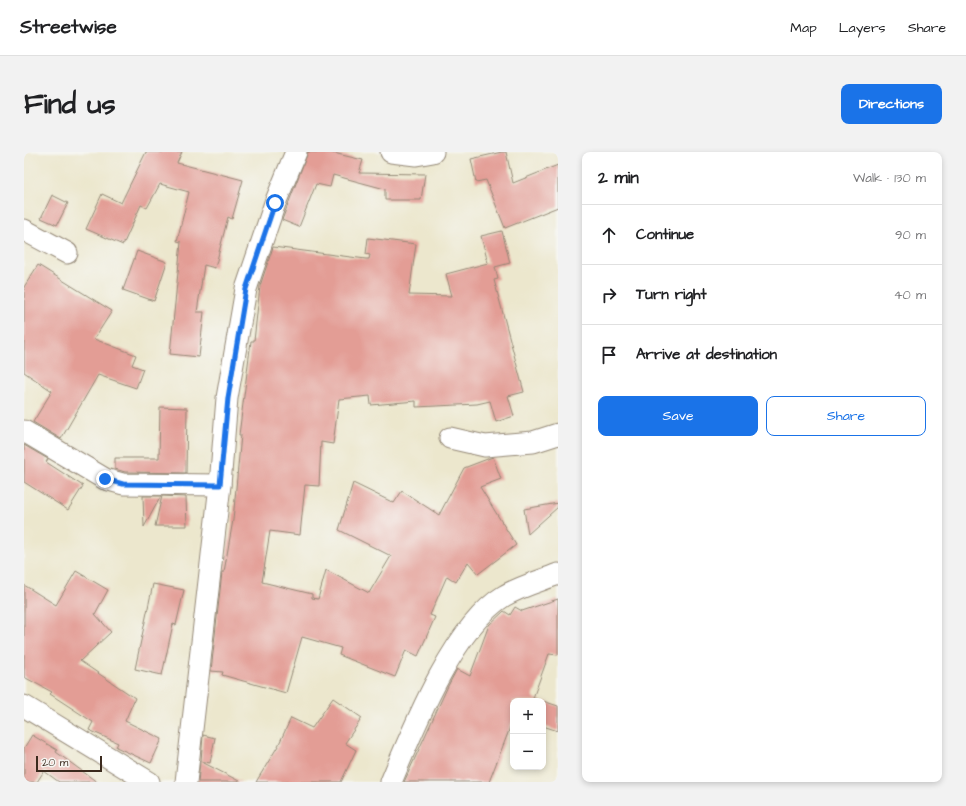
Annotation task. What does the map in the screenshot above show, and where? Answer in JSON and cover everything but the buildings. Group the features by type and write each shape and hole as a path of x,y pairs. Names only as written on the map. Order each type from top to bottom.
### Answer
{"street":[{"path":"186,782 220,485 228,398 246,289 275,203 296,152"},
{"path":"391,152 416,155 433,152"},
{"path":"24,230 67,253"},
{"path":"24,431 105,479 123,484 220,485"},
{"path":"450,438 485,446 533,442 558,434"},
{"path":"391,782 412,731 448,661 479,616 504,596 558,574"},
{"path":"24,706 148,782"}],"route":[{"path":"105,479 123,484 220,485 228,398 246,289 275,203"}]}
